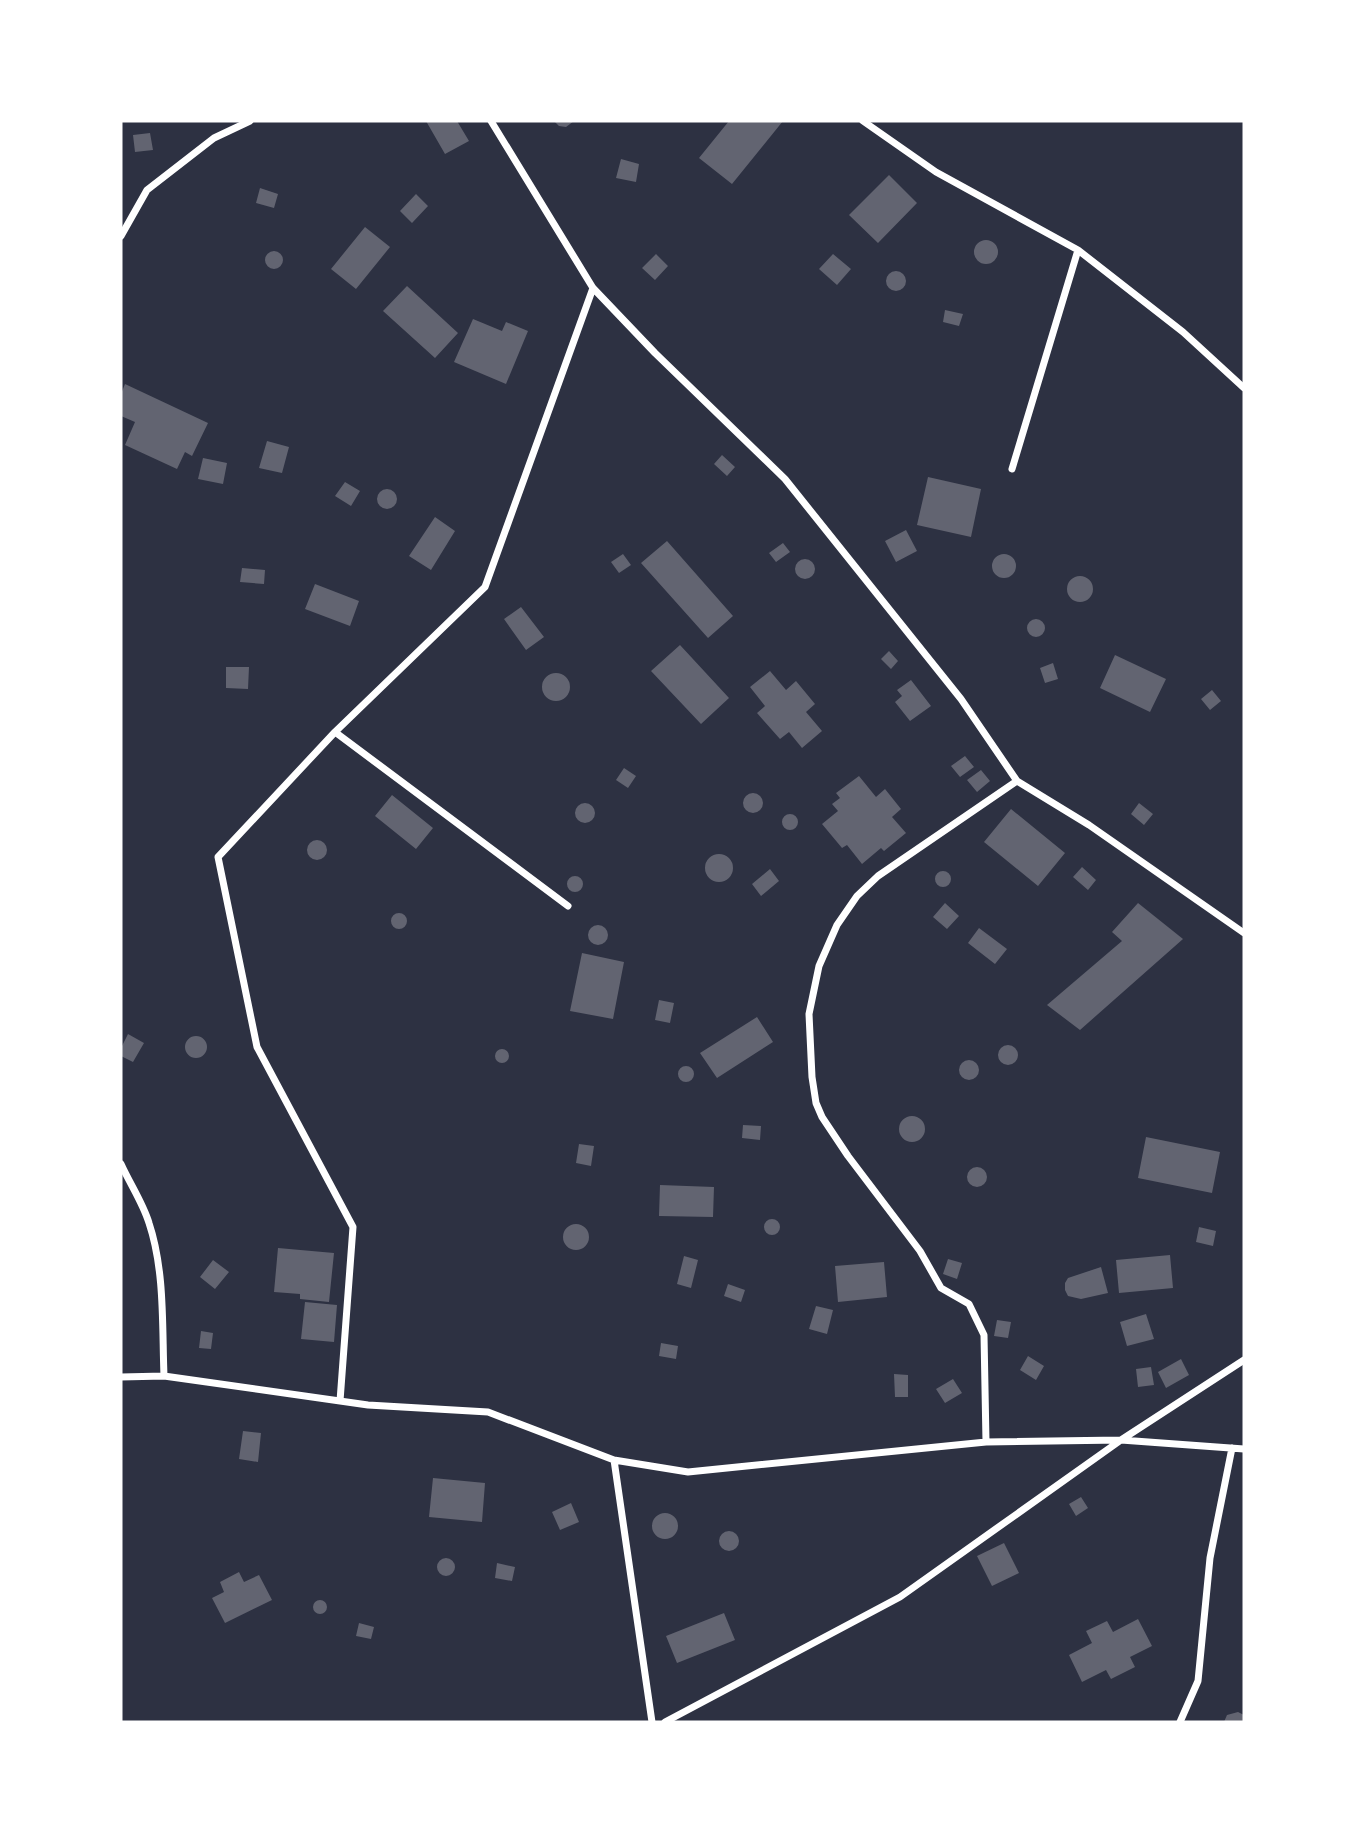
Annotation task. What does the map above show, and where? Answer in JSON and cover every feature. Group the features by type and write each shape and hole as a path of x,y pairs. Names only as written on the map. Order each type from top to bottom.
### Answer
{"street":[{"path":"121,236 147,190 214,138 250,121"},
{"path":"491,121 593,288 655,353 785,479 961,699 1017,781 1089,825 1244,933"},
{"path":"863,121 936,172 1078,250 1183,332 1244,388"},
{"path":"1012,470 1078,250"},
{"path":"340,1401 353,1227 257,1047 218,856 335,732 485,587 593,288"},
{"path":"335,732 568,906"},
{"path":"986,1443 984,1335 970,1304 941,1288 920,1251 822,1117 816,1103 812,1077 809,1014 819,966 837,925 858,897 878,876 1017,781"},
{"path":"121,1164 149,1221 154,1240 159,1273 164,1376"},
{"path":"665,1722 900,1597 1122,1440 1244,1360"},
{"path":"121,1377 164,1376 368,1405 488,1412 614,1460 688,1472 986,1443 1122,1440 1244,1449"},
{"path":"1180,1722 1198,1681 1210,1558 1232,1448"},
{"path":"614,1460 652,1722"}],"building":[{"path":"426,121 457,121 469,141 445,154"},
{"path":"554,121 574,121 566,127 559,126"},
{"path":"729,121 783,121 732,184 699,158"},
{"path":"150,133 153,150 135,152 133,135"},
{"path":"621,159 639,164 636,182 616,178"},
{"path":"889,175 917,203 878,243 849,215"},
{"path":"260,188 278,194 274,208 256,203"},
{"path":"416,194 428,206 412,223 400,211"},
{"path":"365,227 390,247 356,289 331,269"},
{"path":"986,240 997,247 998,252 991,263 986,264 975,257 974,252 981,241"},
{"path":"274,251 282,256 283,260 278,268 274,269 266,264 265,260 270,252"},
{"path":"656,254 668,266 655,280 642,268"},
{"path":"833,254 851,269 837,285 819,269"},
{"path":"896,271 903,274 906,281 903,288 896,291 889,288 886,281 889,274"},
{"path":"407,286 458,333 435,358 383,311"},
{"path":"945,310 963,314 959,326 943,322"},
{"path":"473,319 502,331 506,322 528,331 506,384 454,362"},
{"path":"125,384 208,423 192,456 185,452 177,469 125,445 135,422 121,416 121,394"},
{"path":"267,441 289,447 282,473 259,468"},
{"path":"722,455 735,467 727,476 714,464"},
{"path":"203,458 227,463 223,484 198,479"},
{"path":"928,477 981,489 971,537 917,525"},
{"path":"345,482 360,491 351,506 335,496"},
{"path":"387,489 394,492 397,499 394,506 387,509 380,506 377,499 380,492"},
{"path":"435,517 455,531 431,570 409,556"},
{"path":"906,530 917,551 896,562 885,541"},
{"path":"667,541 733,616 708,638 641,563"},
{"path":"783,543 790,552 776,562 769,553"},
{"path":"623,554 631,565 619,573 611,562"},
{"path":"1004,554 1012,558 1016,566 1012,574 1004,578 996,574 992,566 996,558"},
{"path":"805,559 812,562 815,569 812,576 805,579 798,576 795,569 798,562"},
{"path":"242,568 265,570 264,584 240,582"},
{"path":"1080,576 1089,580 1093,589 1089,598 1080,602 1071,598 1067,589 1071,580"},
{"path":"315,584 359,601 350,626 305,609"},
{"path":"521,607 544,637 526,650 504,619"},
{"path":"1036,619 1042,622 1045,628 1042,634 1036,637 1030,634 1027,628 1030,622"},
{"path":"680,645 729,698 701,724 651,671"},
{"path":"889,651 898,661 891,669 881,659"},
{"path":"1115,655 1166,679 1150,712 1100,688"},
{"path":"1053,663 1058,679 1045,683 1040,668"},
{"path":"226,667 249,667 248,689 226,688"},
{"path":"770,671 786,690 796,681 815,704 806,712 822,731 802,748 789,732 780,739 757,713 765,706 750,687"},
{"path":"556,673 566,677 570,687 566,697 556,701 546,697 542,687 546,677"},
{"path":"911,680 931,706 910,721 895,702 902,696 897,690"},
{"path":"1212,690 1221,701 1210,710 1201,699"},
{"path":"965,756 974,767 960,777 951,766"},
{"path":"624,768 636,776 628,788 616,780"},
{"path":"981,770 990,781 977,792 967,780"},
{"path":"859,776 876,797 885,789 901,809 892,817 906,833 884,851 881,848 862,864 847,845 842,848 822,824 838,811 832,804 840,798 836,793"},
{"path":"753,793 760,796 763,803 760,810 753,813 746,810 743,803 746,796"},
{"path":"392,795 433,828 416,849 375,816"},
{"path":"585,803 592,806 595,813 592,820 585,823 578,820 575,813 578,806"},
{"path":"1139,803 1153,814 1144,825 1131,814"},
{"path":"1011,809 1065,853 1038,886 984,842"},
{"path":"787,814 793,814 798,822 796,828 787,830 782,825 782,819"},
{"path":"317,840 324,843 327,850 324,857 317,860 310,857 307,850 310,843"},
{"path":"719,854 729,858 733,868 729,878 719,882 709,878 705,868 709,858"},
{"path":"1082,867 1096,880 1088,890 1073,877"},
{"path":"770,869 779,881 761,896 752,884"},
{"path":"940,871 946,871 951,879 949,885 940,887 935,882 935,876"},
{"path":"572,876 578,876 583,884 581,890 572,892 567,887 567,881"},
{"path":"945,903 959,916 947,929 933,917"},
{"path":"1138,903 1183,939 1080,1030 1047,1005 1122,941 1112,932"},
{"path":"396,913 402,913 407,921 405,927 396,929 391,924 391,918"},
{"path":"598,925 605,928 608,935 605,942 598,945 591,942 588,935 591,928"},
{"path":"979,928 1007,949 995,964 968,943"},
{"path":"582,953 624,962 613,1019 570,1011"},
{"path":"659,1000 674,1003 670,1023 655,1020"},
{"path":"757,1017 773,1042 717,1078 700,1053"},
{"path":"128,1034 144,1043 133,1062 121,1056 121,1048"},
{"path":"196,1036 204,1039 207,1047 204,1055 196,1058 188,1055 185,1047 188,1039"},
{"path":"1008,1045 1015,1048 1018,1055 1015,1062 1008,1065 1001,1062 998,1055 1001,1048"},
{"path":"499,1049 505,1049 509,1056 505,1063 499,1063 495,1059 495,1053"},
{"path":"969,1060 976,1063 979,1070 976,1077 969,1080 962,1077 959,1070 962,1063"},
{"path":"683,1066 689,1066 694,1074 692,1080 683,1082 678,1077 678,1071"},
{"path":"912,1116 921,1120 925,1129 921,1138 912,1142 903,1138 899,1129 903,1120"},
{"path":"743,1125 761,1126 760,1140 742,1138"},
{"path":"1146,1137 1220,1152 1212,1193 1138,1178"},
{"path":"579,1144 594,1146 591,1166 576,1163"},
{"path":"977,1167 984,1170 987,1177 984,1184 977,1187 970,1184 967,1177 970,1170"},
{"path":"660,1185 714,1187 713,1217 659,1216"},
{"path":"769,1219 775,1219 780,1227 778,1233 769,1235 764,1230 764,1224"},
{"path":"576,1224 585,1228 589,1237 585,1246 576,1250 567,1246 563,1237 567,1228"},
{"path":"1199,1227 1216,1231 1213,1246 1196,1242"},
{"path":"278,1248 334,1253 329,1302 300,1299 300,1294 274,1292"},
{"path":"1170,1255 1173,1288 1119,1293 1116,1260"},
{"path":"684,1256 698,1260 691,1288 677,1284"},
{"path":"948,1259 962,1263 957,1279 943,1274"},
{"path":"213,1260 229,1272 215,1289 200,1277"},
{"path":"884,1262 887,1297 838,1302 835,1266"},
{"path":"1101,1267 1108,1293 1081,1299 1068,1296 1065,1283 1068,1278"},
{"path":"728,1284 745,1290 741,1302 724,1296"},
{"path":"305,1302 337,1305 334,1342 301,1339"},
{"path":"816,1306 833,1310 827,1334 809,1329"},
{"path":"1146,1314 1154,1339 1127,1346 1120,1322"},
{"path":"997,1320 1011,1322 1008,1338 994,1336"},
{"path":"201,1331 213,1333 211,1349 199,1348"},
{"path":"661,1343 678,1346 676,1359 659,1356"},
{"path":"1028,1356 1044,1366 1036,1380 1020,1370"},
{"path":"1181,1359 1189,1375 1166,1388 1158,1372"},
{"path":"1151,1367 1154,1385 1138,1387 1136,1369"},
{"path":"894,1374 908,1375 908,1397 895,1397"},
{"path":"953,1379 962,1393 945,1403 936,1389"},
{"path":"243,1431 261,1433 258,1462 239,1459"},
{"path":"433,1478 485,1483 482,1522 429,1517"},
{"path":"1081,1497 1088,1508 1076,1516 1069,1504"},
{"path":"571,1503 579,1522 560,1530 552,1512"},
{"path":"665,1513 674,1517 678,1526 674,1535 665,1539 656,1535 652,1526 656,1517"},
{"path":"729,1531 736,1534 739,1541 736,1548 729,1551 722,1548 719,1541 722,1534"},
{"path":"1004,1543 1019,1573 992,1586 977,1556"},
{"path":"446,1558 452,1561 455,1567 452,1573 446,1576 440,1573 437,1567 440,1561"},
{"path":"497,1563 515,1567 512,1581 495,1578"},
{"path":"239,1572 244,1582 259,1575 272,1600 225,1623 212,1598 224,1592 220,1582"},
{"path":"317,1600 323,1600 327,1607 323,1614 317,1614 313,1610 313,1604"},
{"path":"724,1613 735,1640 677,1663 666,1636"},
{"path":"1138,1619 1152,1646 1130,1657 1135,1667 1111,1679 1106,1670 1082,1682 1069,1655 1092,1643 1086,1631 1107,1621 1113,1632"},
{"path":"359,1623 374,1627 371,1639 356,1636"},
{"path":"1238,1712 1244,1715 1244,1722 1224,1722 1227,1715"}]}
